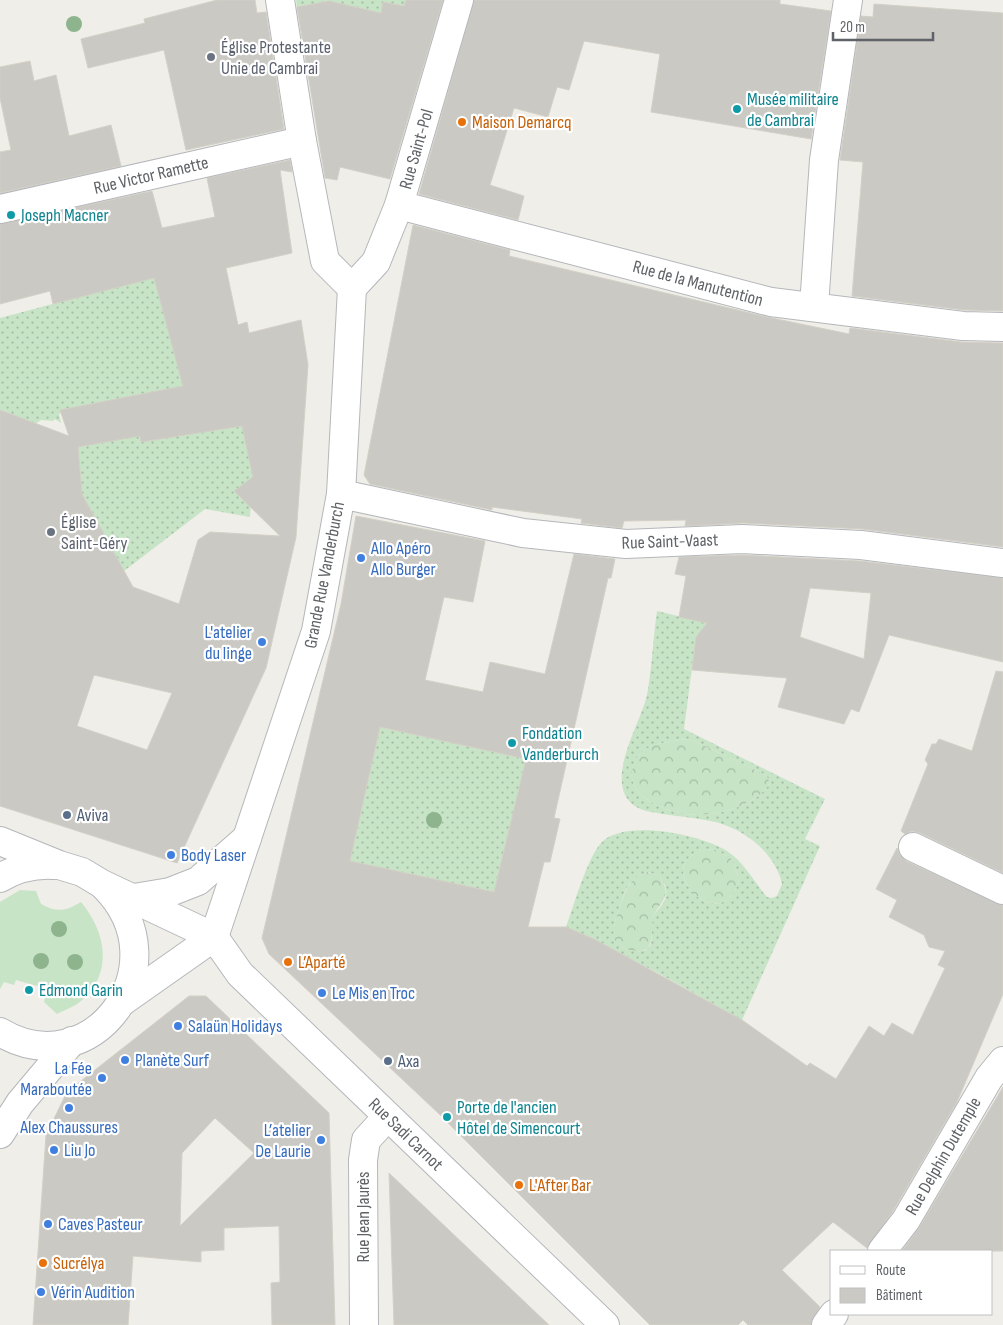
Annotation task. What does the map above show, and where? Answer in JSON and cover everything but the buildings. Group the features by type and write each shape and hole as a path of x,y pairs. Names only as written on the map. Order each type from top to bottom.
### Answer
{"street":[{"path":"280,0 302,140 325,261 352,288"},
{"name":"Rue Saint-Pol","path":"352,288 376,262 399,205 459,0"},
{"path":"814,307 824,160 848,0"},
{"name":"Rue Victor Ramette","path":"0,209 302,140"},
{"name":"Rue de la Manutention","path":"399,205 771,302 963,326 1003,327"},
{"name":"Grande Rue Vanderburch","path":"214,937 316,632 341,494 352,288"},
{"name":"Rue Saint-Vaast","path":"341,494 523,534 626,544 742,539 861,545 1003,563"},
{"path":"134,898 170,892 198,881 248,837"},
{"path":"0,841 82,872 102,884 214,937 123,1001 101,1026 72,1041 36,1044 19,1040 0,1032"},
{"path":"913,847 1003,890"},
{"path":"0,878 14,870 36,864 60,865"},
{"path":"102,884 121,906 133,932 136,950 133,977 123,1001"},
{"name":"Rue Sadi Carnot","path":"214,937 240,974 605,1325"},
{"path":"0,1134 20,1103 72,1041"},
{"name":"Rue Delphin Dutemple","path":"883,1250 906,1220 989,1078 1003,1061"},
{"name":"Rue Jean Jaurès","path":"364,1325 363,1160 366,1140 387,1117"}],"green space":[{"path":"296,0 406,0 404,6 383,2 381,13 329,1 297,7"},
{"path":"154,277 244,425 251,468 257,468 254,484 245,483 241,486 239,497 244,501 251,502 250,517 205,509 124,571 82,494 78,451 61,413 59,414 61,423 55,419 53,421 41,420 31,427 0,415 0,318"},
{"path":"657,611 707,623 696,637 684,729 825,799 805,839 820,846 742,1020 658,973 566,927 586,871 596,850 601,843 612,836 627,831 644,830 682,835 715,845 727,851 739,861 767,897 777,896 782,884 774,863 767,854 750,838 740,832 712,821 650,812 634,806 624,792 622,780 623,765 647,695","holes":["687,739 766,775 770,782 761,794 752,800 738,807 718,813 702,815 676,812 665,809 644,798 637,790 633,781 632,771 638,756 646,749 656,745","714,849 732,859 739,879 730,897 717,903 704,901 692,891 684,879 684,866 693,855","647,872 656,875 663,881 666,890 663,904 654,915 650,946 646,950 640,951 622,948 617,944 614,932 614,926 624,894 631,882"]},
{"path":"380,727 526,759 494,892 350,861"},
{"path":"687,739 766,775 770,782 761,794 752,800 738,807 718,813 702,815 676,812 665,809 644,798 637,790 633,781 632,771 638,756 646,749 656,745"},
{"path":"714,849 732,859 739,879 730,897 717,903 704,901 692,891 684,879 684,866 693,855"},
{"path":"647,872 661,879 665,887 665,897 653,919 648,947 638,951 629,950 617,944 614,939 614,926 629,885 637,877"},
{"path":"20,890 36,891 41,904 57,910 66,909 81,902 90,914 101,939 102,965 98,978 91,990 81,1001 57,1014 44,1002 46,994 39,993 41,987 16,980 14,985 4,982 0,989 0,902"}],"place":[{"name":"Église Protestante Unie de Cambrai","path":"211,57"},
{"name":"Musée militaire de Cambrai","path":"737,109"},
{"name":"Maison Demarcq","path":"462,122"},
{"name":"Joseph Macner","path":"11,215"},
{"name":"Église Saint-Géry","path":"51,532"},
{"name":"Allo Apéro Allo Burger","path":"361,558"},
{"name":"L'atelier du linge","path":"262,642"},
{"name":"Fondation Vanderburch","path":"512,743"},
{"name":"Aviva","path":"67,815"},
{"name":"Body Laser","path":"171,855"},
{"name":"L’Aparté","path":"288,962"},
{"name":"Edmond Garin","path":"29,990"},
{"name":"Le Mis en Troc","path":"322,993"},
{"name":"Salaün Holidays","path":"178,1026"},
{"name":"Planète Surf","path":"125,1060"},
{"name":"Axa","path":"388,1061"},
{"name":"La Fée Maraboutée","path":"102,1078"},
{"name":"Alex Chaussures","path":"69,1108"},
{"name":"Porte de l'ancien Hôtel de Simencourt","path":"447,1117"},
{"name":"L’atelier De Laurie","path":"321,1140"},
{"name":"Liu Jo","path":"54,1150"},
{"name":"L'After Bar","path":"519,1185"},
{"name":"Caves Pasteur","path":"48,1224"},
{"name":"Sucrélya","path":"43,1263"},
{"name":"Vérin Audition","path":"41,1292"}]}
